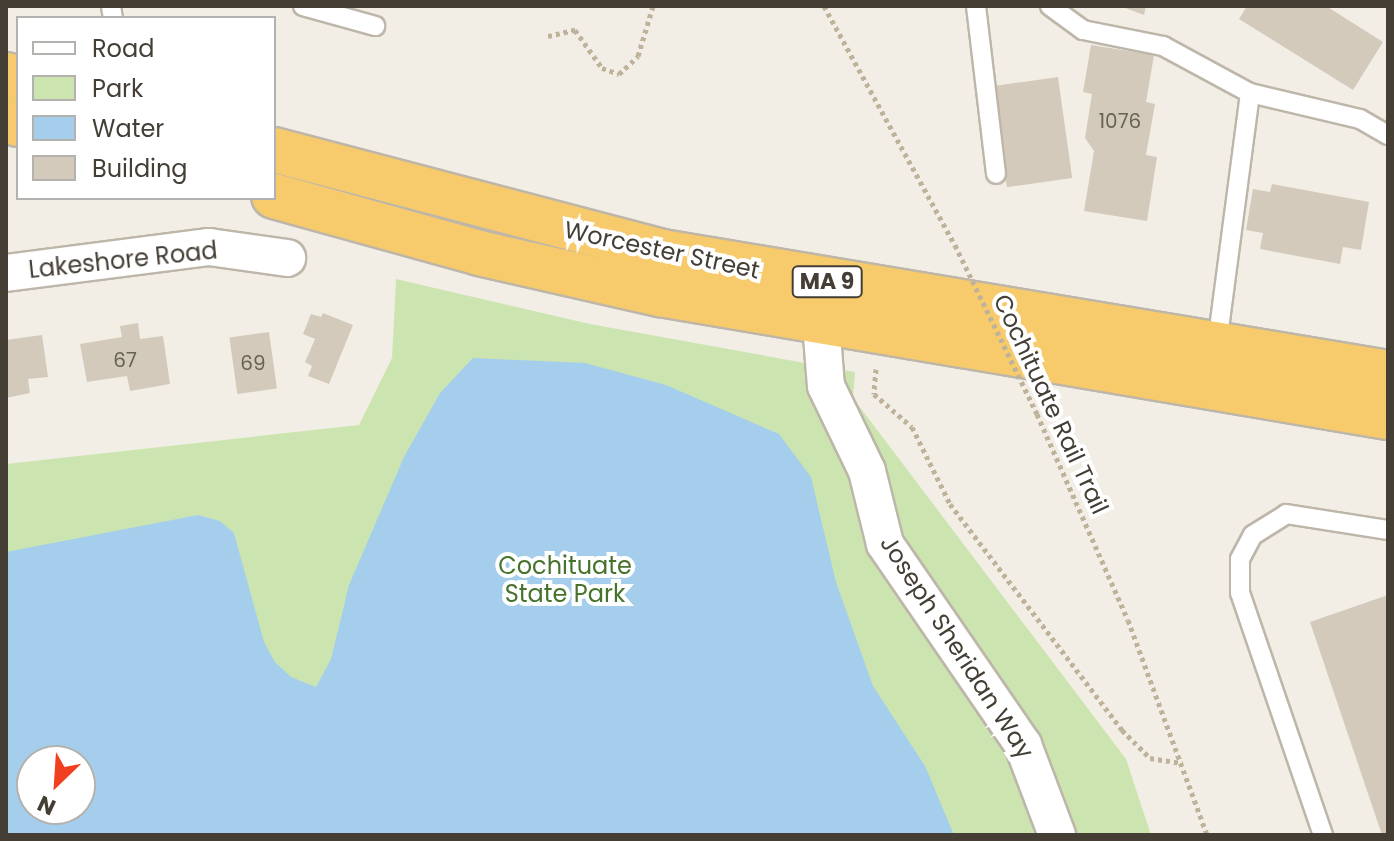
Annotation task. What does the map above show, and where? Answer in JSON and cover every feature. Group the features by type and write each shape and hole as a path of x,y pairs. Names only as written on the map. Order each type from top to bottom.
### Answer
{"highway":[{"name":"Worcester Street","path":"276,151 647,249 1388,373"},
{"name":"Worcester Street","path":"276,197 554,271 821,323 1388,417"}],"street":[{"name":"Lakeshore Road","path":"6,273 209,247 287,258"},
{"name":"Joseph Sheridan Way","path":"821,323 826,386 867,471 885,544 1023,745 1042,782 1057,835"}],"lane":[{"path":"303,6 375,26"},
{"path":"976,6 996,174"},
{"path":"1050,6 1094,34 1173,50 1250,93 1360,119 1388,135"},
{"path":"1217,345 1250,93"},
{"path":"1323,835 1240,593 1240,559 1260,528 1286,514 1388,530"}],"path":[{"path":"548,36 575,30 602,68 619,74 638,56 653,6"},
{"name":"Cochituate Rail Trail","path":"824,6 955,245 1089,524 1183,763 1207,835"},
{"path":"876,367 874,394 912,427 943,494 1122,730 1150,758 1183,763"}],"green space":[{"name":"Cochituate State Park","path":"396,279 590,324 855,372 853,398 1126,759 1151,835 6,835 6,464 359,425 392,358"}],"water":[{"name":"Cochituate State Park","path":"473,358 585,363 666,385 779,434 811,477 836,582 873,686 925,766 954,835 6,835 6,552 198,515 220,521 234,533 264,642 275,662 291,677 316,687 331,659 349,585 404,457 440,393"}],"building":[{"path":"1120,6 1146,6 1144,15"},
{"path":"1247,6 1326,6 1383,42 1353,90 1239,19"},
{"path":"1091,45 1154,55 1146,102 1155,104 1146,155 1157,157 1147,221 1084,211 1094,151 1085,138 1092,94 1083,92"},
{"path":"1058,77 1072,178 1007,187 993,86"},
{"path":"1272,184 1369,202 1361,250 1343,247 1340,264 1260,249 1263,233 1246,230 1253,189 1270,192"},
{"path":"323,313 353,325 329,384 308,376 312,366 305,362 315,339 303,334 311,314 321,317"},
{"path":"138,323 140,339 163,336 170,384 130,391 127,376 87,382 80,344 122,337 120,326"},
{"path":"269,332 277,388 237,394 229,338"},
{"path":"42,335 48,377 28,379 30,393 6,398 6,340"},
{"path":"1388,595 1388,835 1382,835 1310,622"}]}
